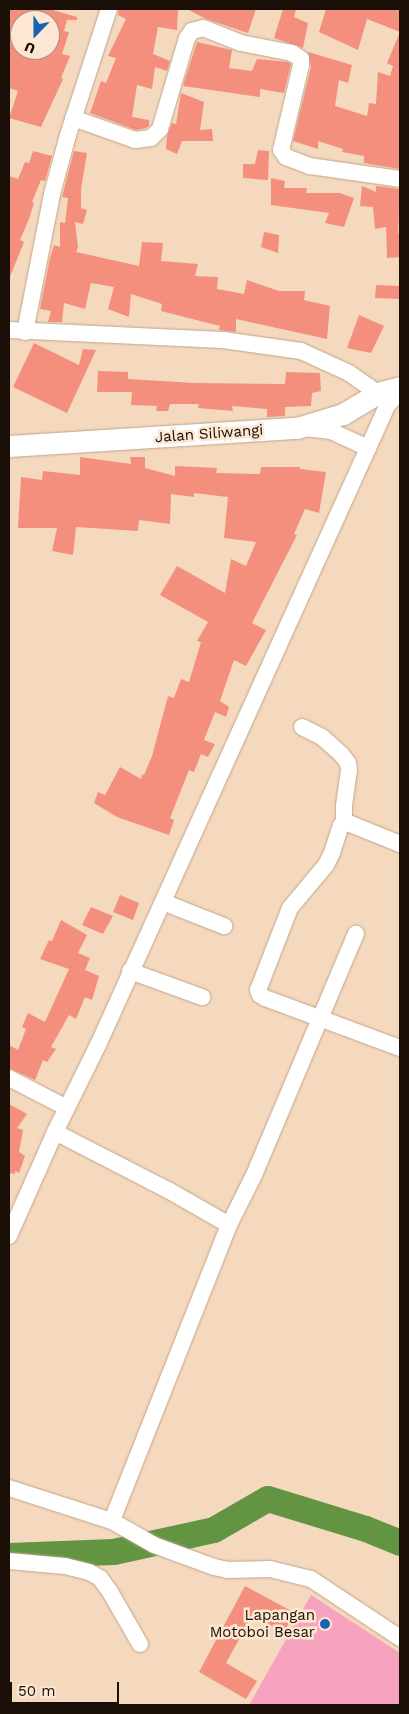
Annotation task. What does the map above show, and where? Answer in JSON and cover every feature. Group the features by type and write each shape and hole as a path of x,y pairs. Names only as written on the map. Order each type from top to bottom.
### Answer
{"main road":[{"name":"Jalan Siliwangi","path":"9,446 298,428 343,414 378,394 400,387"}],"street":[{"path":"25,332 52,194 73,118 108,9"},
{"path":"73,118 135,140 151,138 160,129 187,38 192,30 203,28 241,43 292,53 301,59 301,66 281,150 286,157 310,166 400,178"},
{"path":"9,330 223,340 301,351 341,368 378,394"},
{"path":"9,1236 55,1132 98,1045 387,406 400,391"},
{"path":"298,428 331,431 368,448"},
{"path":"302,727 322,737 348,763 344,824"},
{"path":"400,844 348,823 341,825 326,865 290,908 258,990 260,995 265,998 400,1048"},
{"path":"163,902 224,926"},
{"path":"112,1521 230,1225 239,1209 321,1020 356,934"},
{"path":"130,972 202,997"},
{"path":"9,1078 67,1108"},
{"path":"55,1132 230,1225"},
{"path":"9,1488 112,1521 148,1540 228,1570 270,1569 311,1579 400,1638"},
{"path":"9,1561 65,1566 89,1572 100,1578 140,1644"}],"shaded area":[{"name":"Lapangan Motoboi Besar","path":"311,1595 400,1653 400,1705 249,1705"}],"building":[{"path":"9,9 52,10 10,10 10,60 60,60 60,12 77,17 77,20 67,20 64,31 69,32 62,54 70,56 61,78 63,79 41,127 9,118 18,91 9,88"},
{"path":"119,9 178,10 177,30 158,27 153,54 170,61 167,71 155,67 152,89 137,85 132,117 149,120 149,126 136,130 90,113 101,81 106,83 116,58 108,56 126,19 118,15"},
{"path":"187,9 256,9 248,33 206,19"},
{"path":"283,9 296,9 294,17 308,23 303,48 274,38"},
{"path":"326,9 400,9 400,32 367,19 358,50 319,32"},
{"path":"400,32 400,169 364,163 364,156 342,152 343,149 318,141 318,149 293,141 311,67 308,52 352,65 348,83 339,80 335,106 367,116 369,103 376,104 378,72 390,76 393,66 387,63"},
{"path":"197,42 232,50 229,68 252,71 257,59 288,62 291,64 284,93 260,89 260,97 183,86"},
{"path":"181,93 204,102 200,130 212,129 213,141 182,141 177,154 166,149 167,136 172,123 176,124"},
{"path":"258,150 269,151 268,180 243,178 243,164 255,164"},
{"path":"33,151 52,156 45,181 41,180 32,202 34,203 29,219 20,240 24,242 9,279 9,176 18,179 25,162 29,163"},
{"path":"74,151 87,153 81,189 81,208 87,210 83,224 75,222 78,247 76,252 139,266 142,242 163,243 161,261 198,264 195,276 218,277 217,289 244,294 247,280 279,291 305,291 304,300 330,306 327,339 236,319 236,332 219,330 220,326 161,311 162,304 131,294 129,317 108,309 114,287 91,283 85,309 64,303 62,322 48,322 51,311 40,309 54,245 60,247 60,222 65,223 68,198 62,197"},
{"path":"271,178 285,181 284,188 307,188 306,193 340,193 354,198 344,227 325,223 329,213 271,205"},
{"path":"362,186 376,192 376,186 400,189 398,233 400,233 400,257 387,258 386,227 375,229 373,207 360,206"},
{"path":"264,232 279,235 278,253 261,247"},
{"path":"376,285 400,286 400,299 375,298"},
{"path":"359,315 384,326 371,353 347,348"},
{"path":"34,343 79,365 83,349 96,350 67,413 13,387"},
{"path":"98,371 128,372 128,379 194,383 285,384 286,372 320,373 321,391 312,393 311,406 285,407 285,416 267,417 267,409 232,406 233,411 198,408 199,404 170,404 168,411 156,411 157,406 131,405 132,392 97,392"},
{"path":"80,457 131,464 130,457 145,457 145,468 175,476 175,466 217,468 216,473 260,474 261,467 300,467 300,469 326,472 319,513 305,509 294,534 297,535 252,623 266,630 246,666 234,660 220,701 229,707 226,717 215,712 204,740 215,744 208,757 201,754 194,772 189,770 170,818 174,820 169,835 117,817 94,803 98,792 105,795 120,767 141,779 152,756 168,696 174,698 181,679 189,682 201,642 197,641 208,622 160,595 177,566 225,593 231,559 246,566 256,542 224,538 228,497 194,493 194,497 171,494 170,524 139,520 138,531 76,527 73,555 52,551 57,528 18,528 21,477 42,480 43,471 80,475"},
{"path":"120,895 139,903 133,920 113,912"},
{"path":"91,907 113,916 103,934 82,925"},
{"path":"61,920 87,935 78,953 90,958 85,970 99,976 92,1000 85,997 76,1019 69,1015 51,1047 56,1049 47,1062 43,1060 35,1080 9,1068 9,1045 18,1050 26,1029 22,1027 28,1013 45,1022 69,969 40,959 49,940 52,941"},
{"path":"9,1104 27,1114 17,1128 23,1130 19,1152 25,1156 19,1173 15,1171 15,1174 9,1173"},
{"path":"245,1586 295,1613 284,1632 252,1616 226,1663 257,1681 246,1699 199,1672"}],"waterway":[{"path":"9,1556 114,1552 214,1530 268,1499 366,1529 400,1543"}],"place":[{"name":"Lapangan Motoboi Besar","path":"325,1624"}]}
